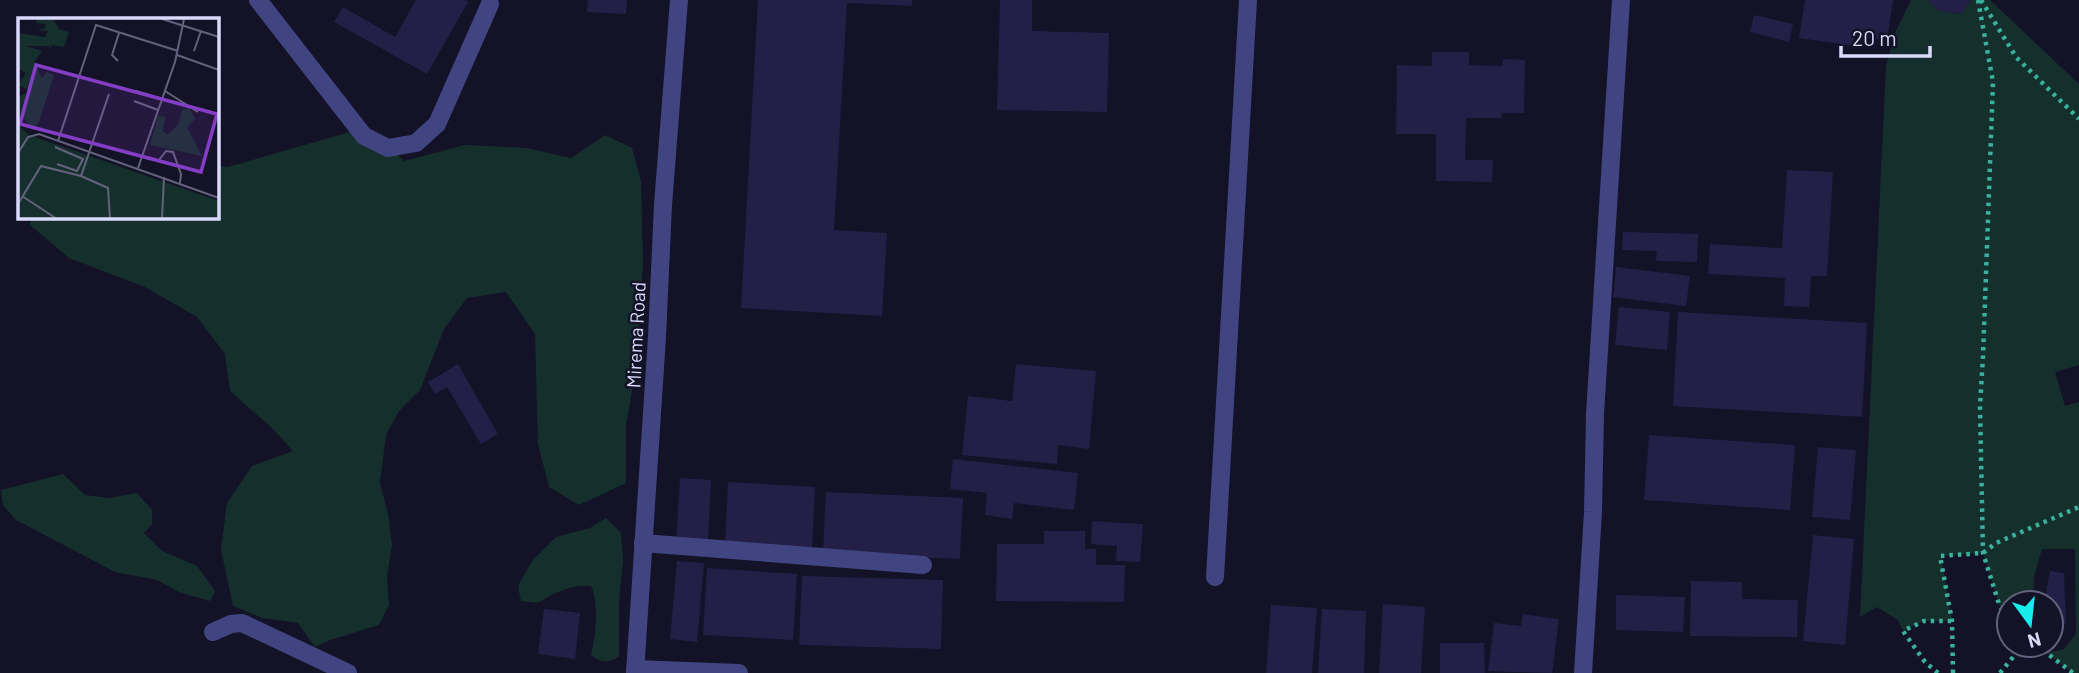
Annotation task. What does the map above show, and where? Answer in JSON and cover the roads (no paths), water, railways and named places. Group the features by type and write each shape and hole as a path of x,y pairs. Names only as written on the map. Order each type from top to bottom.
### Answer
{"street":[{"path":"258,0 364,136 388,148 416,143 437,124 490,4"},
{"name":"Mirema Road","path":"635,671 663,205 679,0"},
{"path":"1215,577 1248,0"},
{"path":"1583,673 1593,512 1595,414 1621,0"},
{"path":"643,543 923,565"},
{"path":"213,632 231,624 242,623 348,673"},
{"path":"635,671 739,673"}]}
